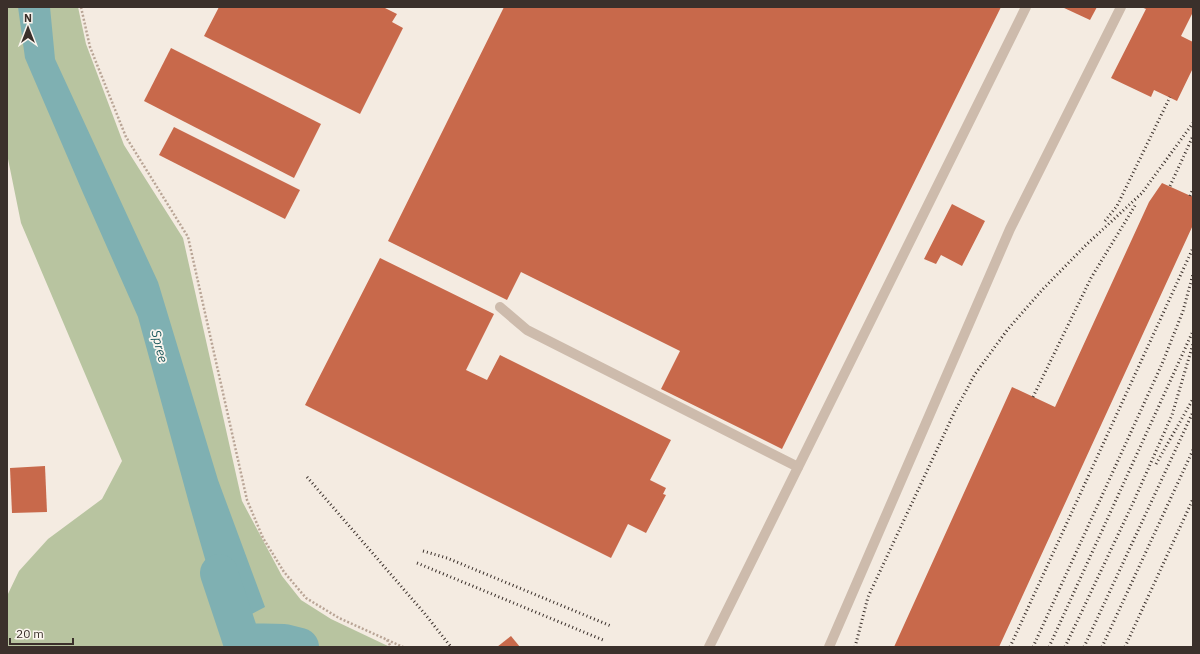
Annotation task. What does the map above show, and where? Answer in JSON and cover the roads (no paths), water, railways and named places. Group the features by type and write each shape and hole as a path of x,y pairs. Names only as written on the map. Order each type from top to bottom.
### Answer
{"lane":[{"path":"709,647 1026,7"},
{"path":"828,647 1010,229 1121,7"},
{"path":"500,307 526,330 798,466"}],"water":[{"path":"18,7 50,7 55,59 158,282 218,480 265,607 225,628 138,317 25,58"}],"waterway":[{"name":"Spree","path":"219,573 242,642 284,643 300,647"}],"railway":[{"path":"1105,221 1117,206 1170,97"},
{"path":"855,647 868,597 955,411 975,374 1008,329 1043,289 1086,245 1142,193 1193,123"},
{"path":"1170,186 1193,136"},
{"path":"1190,196 1193,189"},
{"path":"1033,397 1091,278 1136,204"},
{"path":"1010,647 1193,248"},
{"path":"1033,647 1162,364 1183,311 1193,274"},
{"path":"1049,647 1193,331"},
{"path":"1065,647 1133,503 1172,415 1193,344"},
{"path":"1156,464 1193,399"},
{"path":"1084,647 1193,412"},
{"path":"1102,647 1193,450"},
{"path":"307,477 425,614 451,647"},
{"path":"1125,647 1193,499"},
{"path":"423,551 447,558 611,626"},
{"path":"417,563 603,640"}]}
